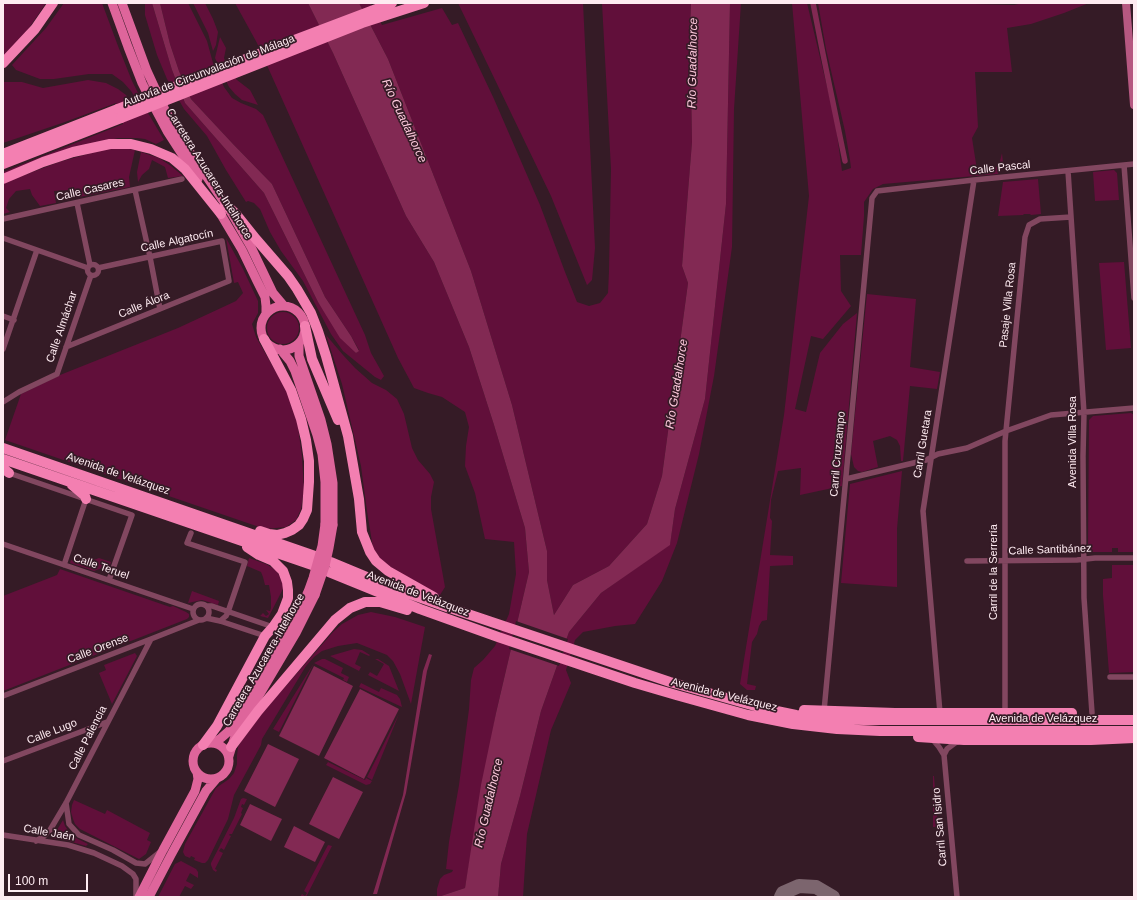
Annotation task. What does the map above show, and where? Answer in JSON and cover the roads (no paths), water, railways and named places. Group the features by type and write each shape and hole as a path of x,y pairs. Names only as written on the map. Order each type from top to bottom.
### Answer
{"highway":[{"path":"3,63 35,29 53,3"},
{"name":"Autovía de Circunvalación de Málaga","path":"3,164 292,41 392,3"},
{"name":"Autovía de Circunvalación de Málaga","path":"3,154 120,114 362,24 424,3"},
{"path":"3,179 43,162 73,152 110,144 131,144 151,149 172,158 185,169 221,214"},
{"path":"225,204 236,214 251,234 288,276 311,313 320,337 342,410 359,499 362,532 370,552 376,561 388,571 408,584 435,598 440,610 400,607 380,602 365,602 350,608 335,620 258,711 230,751"},
{"path":"305,326 312,359 340,423 353,466"},
{"path":"204,517 218,517 269,534 277,535 292,530 299,525 307,510 309,462 301,419 291,390 264,339"},
{"name":"Avenida de Velázquez","path":"3,448 204,517 440,610 498,637 635,683 748,715 793,724 837,729 880,731 1134,731"},
{"name":"Avenida de Velázquez","path":"3,459 237,540 322,564"},
{"path":"65,480 85,496 86,499"},
{"path":"208,744 265,636 282,614 288,598 287,582 283,571 273,561 259,555 237,540"},
{"name":"Avenida de Velázquez","path":"440,610 451,604 462,612 670,682 762,708 796,715 830,719 864,720 1134,720"},
{"path":"716,695 727,694 775,706 824,711 896,713 1134,713"},
{"path":"880,731 895,737 964,740 1091,740 1134,738"}],"main road":[{"name":"Carretera Azucarera-Intelhorce","path":"112,3 136,68 151,101 167,131 221,214 242,250 265,297 266,314"},
{"name":"Carretera Azucarera-Intelhorce","path":"122,3 147,71 165,110 183,142 225,204 251,247 273,293 284,306"},
{"path":"284,306 298,312 305,326 303,337 299,343 290,349 280,349 267,344 261,331 262,321 266,314 271,309 284,306"},
{"name":"Carretera Azucarera-Intelhorce","path":"230,751 235,736 296,633 322,564 322,546 329,524 333,483 328,444 298,356 299,343"},
{"name":"Carretera Azucarera-Intelhorce","path":"280,349 290,361 295,371 317,435 322,454 329,524"},
{"name":"Carretera Azucarera-Intelhorce","path":"208,744 221,738 228,732 237,719 311,593"},
{"path":"139,897 195,791 198,779 193,759 195,752 208,744 220,745 230,751 230,763 228,769 223,775 210,779 203,777 197,772"},
{"path":"149,897 206,791 217,778"}],"street":[{"path":"1126,4 1134,105"},
{"name":"Calle Pascal","path":"872,198 877,191 1134,164"},
{"path":"1124,165 1134,298"},
{"name":"Avenida Villa Rosa","path":"1068,171 1084,413 1084,598 1092,713"},
{"name":"Calle Casares","path":"3,219 182,179"},
{"name":"Carril Guetara","path":"940,713 923,511 974,180"},
{"path":"135,190 160,309"},
{"name":"Carril Cruzcampo","path":"824,711 872,198"},
{"path":"3,238 89,266 94,264 98,268 97,273 94,275 88,273 89,266 77,203"},
{"name":"Pasaje Villa Rosa","path":"1006,431 1025,237 1030,225 1040,219 1071,217"},
{"name":"Calle Algatocín","path":"98,268 222,242 229,281"},
{"path":"3,349 37,250"},
{"name":"Calle Almáchar","path":"3,402 19,392 57,374 91,275"},
{"name":"Calle Álora","path":"66,347 229,281"},
{"path":"3,316 14,320"},
{"path":"846,479 926,460 938,454 967,448 1006,431 1051,415 1134,408"},
{"name":"Carril de la Serrería","path":"1005,713 1004,441 1006,431"},
{"path":"5,472 132,514 109,580"},
{"path":"64,565 86,499"},
{"path":"192,533 187,543 245,562 228,612 226,616 220,620"},
{"name":"Calle Teruel","path":"3,544 193,609"},
{"name":"Calle Santibánez","path":"967,561 1134,558"},
{"path":"265,636 220,620 206,618 199,620 193,615 193,609 200,603 273,627"},
{"path":"206,618 209,614 209,608 207,606"},
{"name":"Calle Orense","path":"3,696 199,620"},
{"name":"Calle Palencia","path":"36,841 50,830 66,803 107,722 128,686 151,639"},
{"path":"1110,677 1134,677"},
{"name":"Calle Lugo","path":"3,761 107,722"},
{"path":"926,738 934,741 944,754 947,749 955,743 964,740"},
{"name":"Carril San Isidro","path":"944,754 957,897"},
{"name":"Calle Jaén","path":"66,803 69,824 79,835 113,850 136,863 144,864 163,850"},
{"name":"Calle Jaén","path":"3,835 68,845 94,853 122,866 133,874 136,879 136,897"}],"water":[{"path":"152,3 160,3 170,44 179,71 191,99 272,184 325,297 351,336 359,351 356,353 340,338 318,302 264,193 185,103 172,70"},
{"name":"Río Guadalhorce","path":"308,3 359,3 388,59 471,271 512,405 547,551 547,580 554,615 573,585 609,566 647,524 662,476 688,283 682,266 692,142 691,3 730,3 726,204 705,399 675,509 670,545 601,593 569,632 541,711 501,864 498,897 438,897 465,888 481,785 529,572 525,528 469,347 434,262 406,216 333,53"},
{"path":"429,654 432,655 427,671 406,793 377,894 373,894 403,795 423,671"},
{"path":"314,666 353,686 319,756 279,736"},
{"path":"360,689 399,709 364,779 324,758"},
{"path":"268,744 299,759 275,807 244,791"},
{"path":"333,777 363,792 339,839 309,824"},
{"path":"250,804 282,819 271,841 240,825"},
{"path":"294,826 325,842 315,862 284,847"}],"waterway":[{"path":"813,3 845,161"}]}
